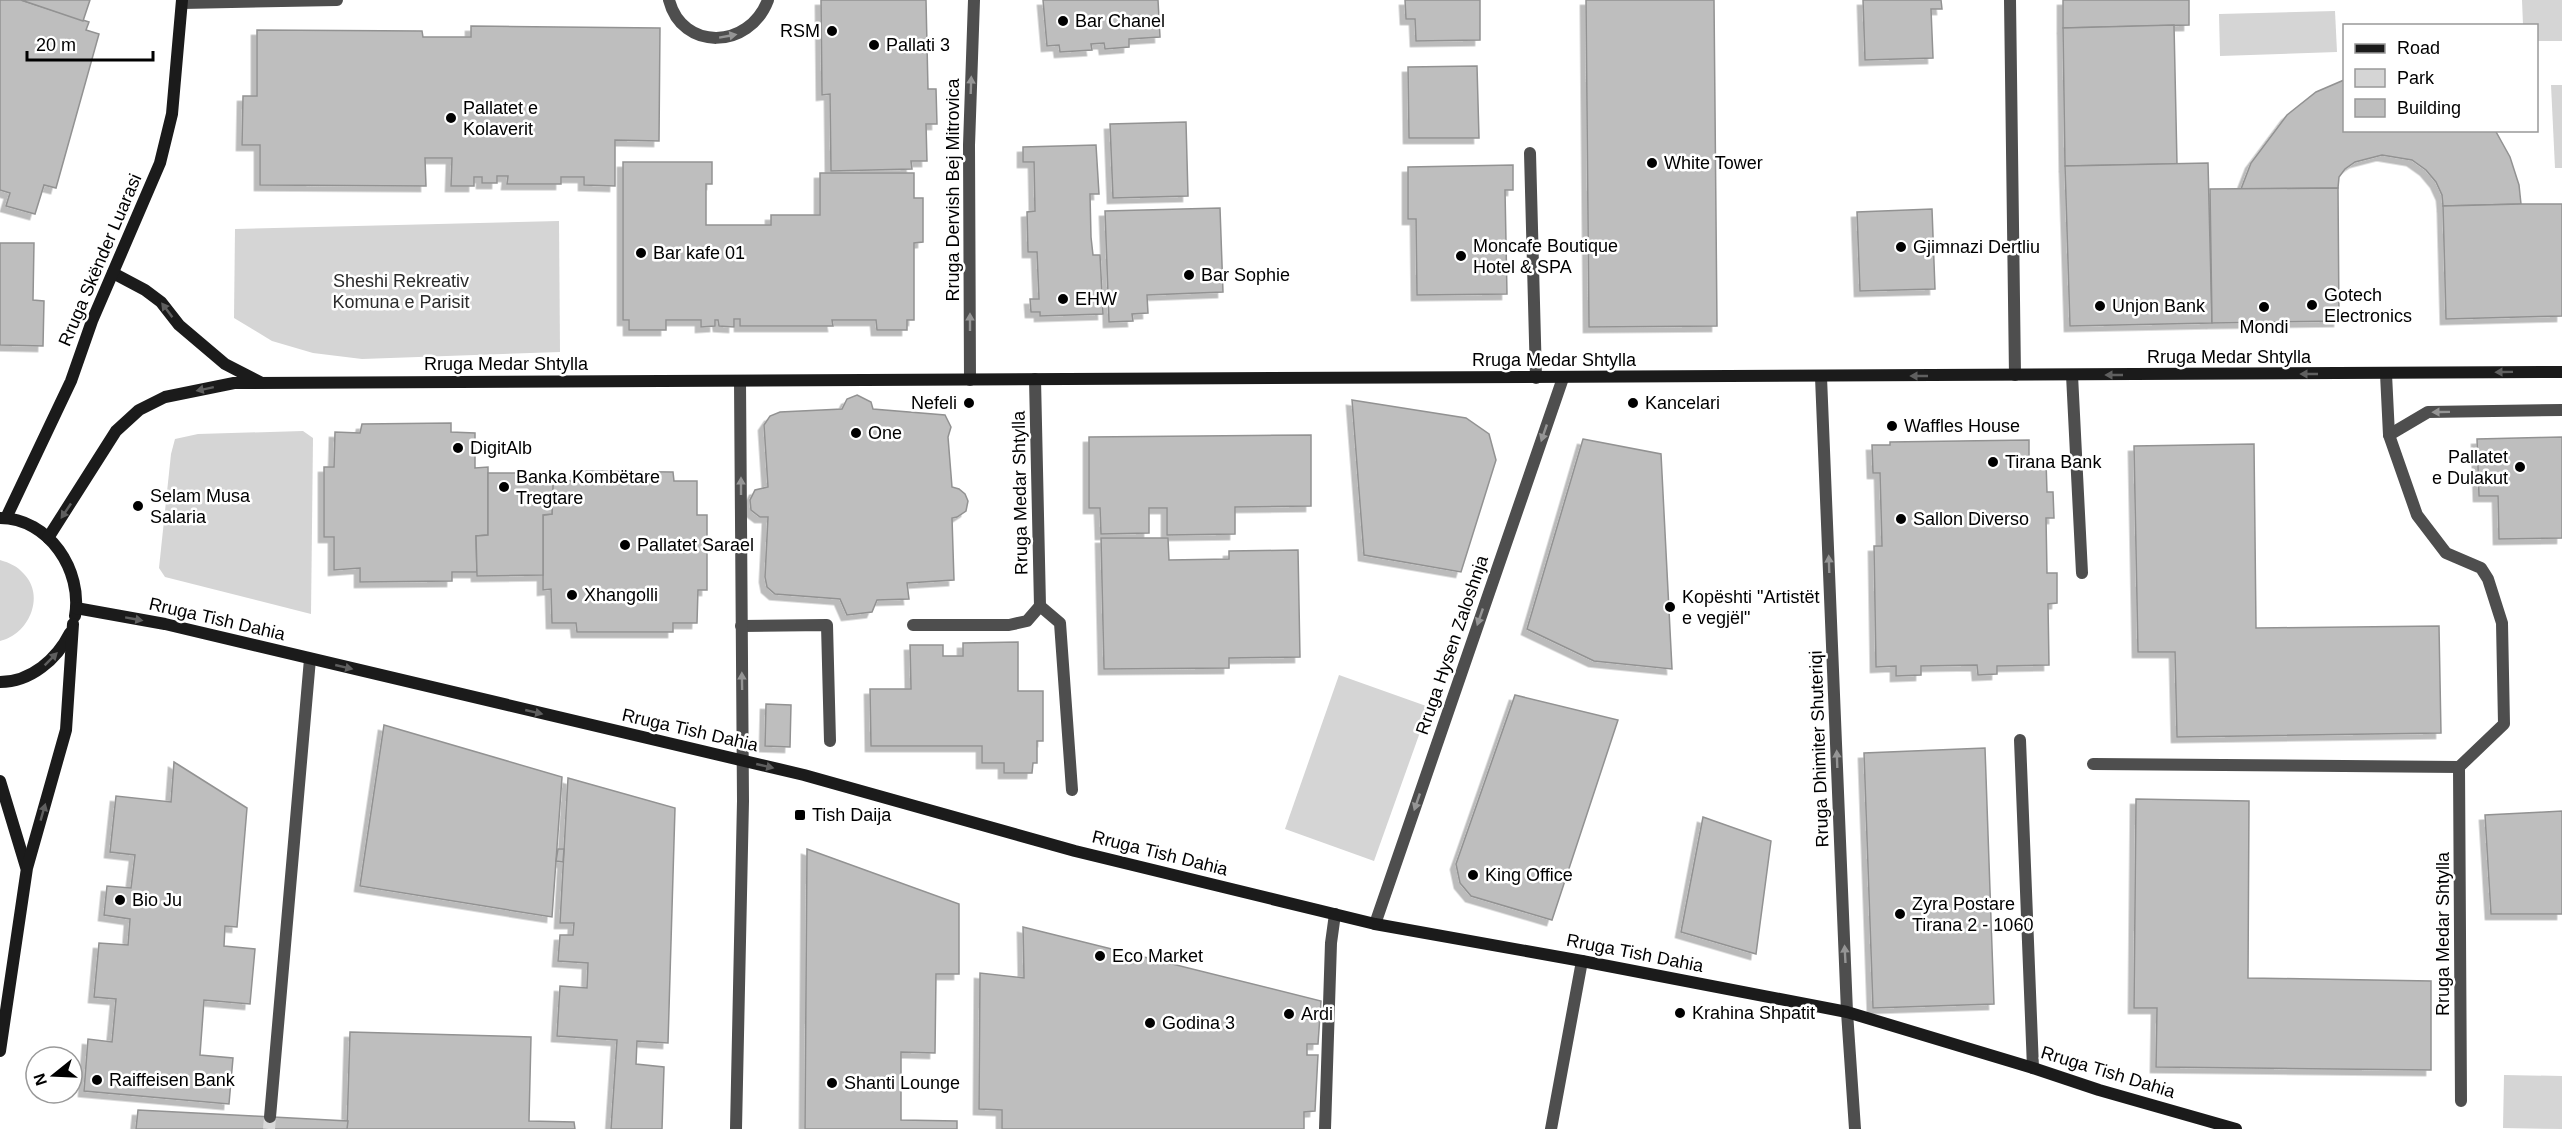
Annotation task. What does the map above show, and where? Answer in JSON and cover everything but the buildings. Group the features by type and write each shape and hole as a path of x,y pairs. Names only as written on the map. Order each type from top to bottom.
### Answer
{"street":[{"name":"Rruga Skënder Luarasi","path":"3,518 71,381 92,321 160,164 172,114 182,2 337,0"},
{"path":"669,0 677,18 690,30 705,36 722,38 738,35 752,26 763,13 768,0"},
{"name":"Rruga Dervish Bej Mitrovica","path":"970,380 969,145 974,0"},
{"path":"2010,0 2015,375"},
{"path":"1530,153 1536,378"},
{"path":"113,273 145,290 161,302 179,325 225,364 263,383"},
{"name":"Rruga Medar Shtylla","path":"48,538 116,430 139,410 165,397 234,383 2562,372"},
{"path":"2093,764 2459,767 2504,724 2502,623 2488,579 2481,567 2446,553 2417,515 2388,435 2386,374"},
{"path":"2072,375 2082,573"},
{"name":"Rruga Dhimiter Shuteriqi","path":"1821,376 1847,1012 1855,1129"},
{"name":"Rruga Hysen Zaloshnja","path":"1375,924 1563,378"},
{"name":"Rruga Medar Shtylla","path":"1035,380 1040,606"},
{"path":"735,1129 743,761 740,381"},
{"path":"2388,435 2428,412 2562,410"},
{"path":"0,1051 27,868 66,730 76,608 74,577 64,555 48,538 29,525 3,518"},
{"path":"913,625 1009,625 1027,621 1040,606 1060,623 1072,790"},
{"name":"Rruga Tish Dahia","path":"76,608 165,624 830,782 1076,851 1375,924 1847,1012 2099,1090 2236,1129"},
{"path":"0,682 28,676 48,663 64,645 74,624"},
{"path":"741,626 827,625 830,741"},
{"path":"270,1117 310,659"},
{"path":"2020,741 2033,1068"},
{"name":"Rruga Medar Shtylla","path":"2459,767 2461,1101"},
{"path":"0,781 27,868"},
{"path":"1325,1129 1331,943 1335,914"},
{"path":"1551,1129 1582,961"}],"green space":[{"path":"2522,0 2562,0 2562,41 2538,41 2538,24 2523,24"},
{"path":"2335,11 2337,52 2220,56 2219,14"},
{"path":"2551,85 2562,85 2562,168 2555,168"},
{"name":"Sheshi Rekreativ Komuna e Parisit","path":"559,221 560,352 362,359 313,353 272,341 234,318 235,229"},
{"path":"303,431 313,438 311,614 165,577 159,568 171,454 175,439 198,434"},
{"path":"0,560 21,571 30,583 33,604 31,614 19,631 0,641"},
{"path":"1339,675 1429,707 1374,861 1285,829"},
{"path":"2504,1075 2562,1076 2562,1129 2503,1128"}],"tunnel":[{"path":"269,1129 270,1117"}],"place":[{"name":"Bar Chanel","path":"1063,21"},
{"name":"RSM","path":"832,31"},
{"name":"Pallati 3","path":"874,45"},
{"name":"Pallatet e Kolaverit","path":"451,118"},
{"name":"White Tower","path":"1652,163"},
{"name":"Gjimnazi Dertliu","path":"1901,247"},
{"name":"Bar kafe 01","path":"641,253"},
{"name":"Moncafe Boutique Hotel & SPA","path":"1461,256"},
{"name":"Bar Sophie","path":"1189,275"},
{"name":"EHW","path":"1063,299"},
{"name":"Gotech Electronics","path":"2312,305"},
{"name":"Unjon Bank","path":"2100,306"},
{"name":"Mondi","path":"2264,307"},
{"name":"Nefeli","path":"969,403"},
{"name":"Kancelari","path":"1633,403"},
{"name":"Waffles House","path":"1892,426"},
{"name":"One","path":"856,433"},
{"name":"DigitAlb","path":"458,448"},
{"name":"Tirana Bank","path":"1993,462"},
{"name":"Pallatet e Dulakut","path":"2520,467"},
{"name":"Banka Kombëtare Tregtare","path":"504,487"},
{"name":"Selam Musa Salaria","path":"138,506"},
{"name":"Sallon Diverso","path":"1901,519"},
{"name":"Pallatet Sarael","path":"625,545"},
{"name":"Xhangolli","path":"572,595"},
{"name":"Kopështi \"Artistët e vegjël\"","path":"1670,607"},
{"name":"Tish Daija","path":"800,815"},
{"name":"King Office","path":"1473,875"},
{"name":"Bio Ju","path":"120,900"},
{"name":"Zyra Postare Tirana 2 - 1060","path":"1900,914"},
{"name":"Eco Market","path":"1100,956"},
{"name":"Krahina Shpatit","path":"1680,1013"},
{"name":"Ardi","path":"1289,1014"},
{"name":"Godina 3","path":"1150,1023"},
{"name":"Raiffeisen Bank","path":"97,1080"},
{"name":"Shanti Lounge","path":"832,1083"}]}
